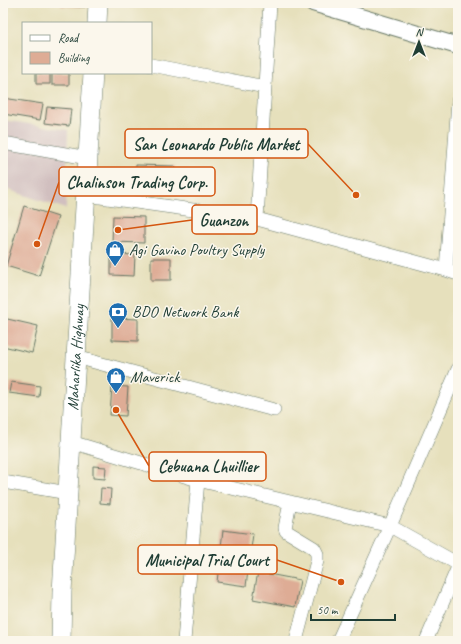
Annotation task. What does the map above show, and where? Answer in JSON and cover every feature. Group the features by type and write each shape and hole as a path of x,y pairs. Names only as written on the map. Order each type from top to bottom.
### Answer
{"highway":[{"path":"96,22 98,3"},
{"name":"Maharlika Highway","path":"61,641 62,592 94,74"}],"main road":[{"path":"313,3 458,46"}],"street":[{"path":"258,219 270,3"},
{"path":"152,65 265,87"},
{"path":"86,195 258,219 452,272 458,101"},
{"path":"3,143 88,158"},
{"path":"76,357 274,410"},
{"path":"338,641 458,369"},
{"path":"71,442 198,480 390,526 458,564"},
{"path":"184,641 198,480"},
{"path":"3,482 68,493"},
{"path":"290,502 285,528 286,531 314,548 317,554 317,561 296,641"},
{"path":"426,641 458,567"}],"shaded area":[{"path":"3,120 68,130 66,209 3,188"}],"building":[{"path":"61,3 85,3 85,7 61,6"},
{"path":"36,74 50,74 50,84 36,84"},
{"path":"52,74 69,74 69,85 52,85"},
{"path":"3,98 43,104 40,120 3,114"},
{"path":"47,107 71,109 69,126 45,123"},
{"path":"136,165 175,166 175,177 136,177"},
{"path":"24,206 58,217 39,276 6,266"},
{"path":"113,216 144,217 144,243 112,242"},
{"path":"111,254 135,255 134,276 111,275"},
{"path":"151,258 171,258 171,280 151,280"},
{"path":"3,318 38,326 32,353 3,346"},
{"path":"112,318 138,319 138,341 112,340"},
{"path":"11,382 40,386 39,397 9,393"},
{"path":"112,386 128,387 126,416 110,415"},
{"path":"93,466 106,467 105,479 93,478"},
{"path":"101,488 111,489 110,504 100,503"},
{"path":"223,530 253,534 246,586 217,582"},
{"path":"258,572 300,580 295,607 253,599"}],"place":[{"name":"San Leonardo Public Market","path":"356,195"},
{"name":"Guanzon","path":"118,230"},
{"name":"Chalinson Trading Corp.","path":"37,244"},
{"name":"Agi Gavino Poultry Supply","path":"115,267"},
{"name":"BDO Network Bank","path":"118,329"},
{"name":"Maverick","path":"116,394"},
{"name":"Cebuana Lhuillier","path":"116,410"},
{"name":"Municipal Trial Court","path":"341,582"}]}
